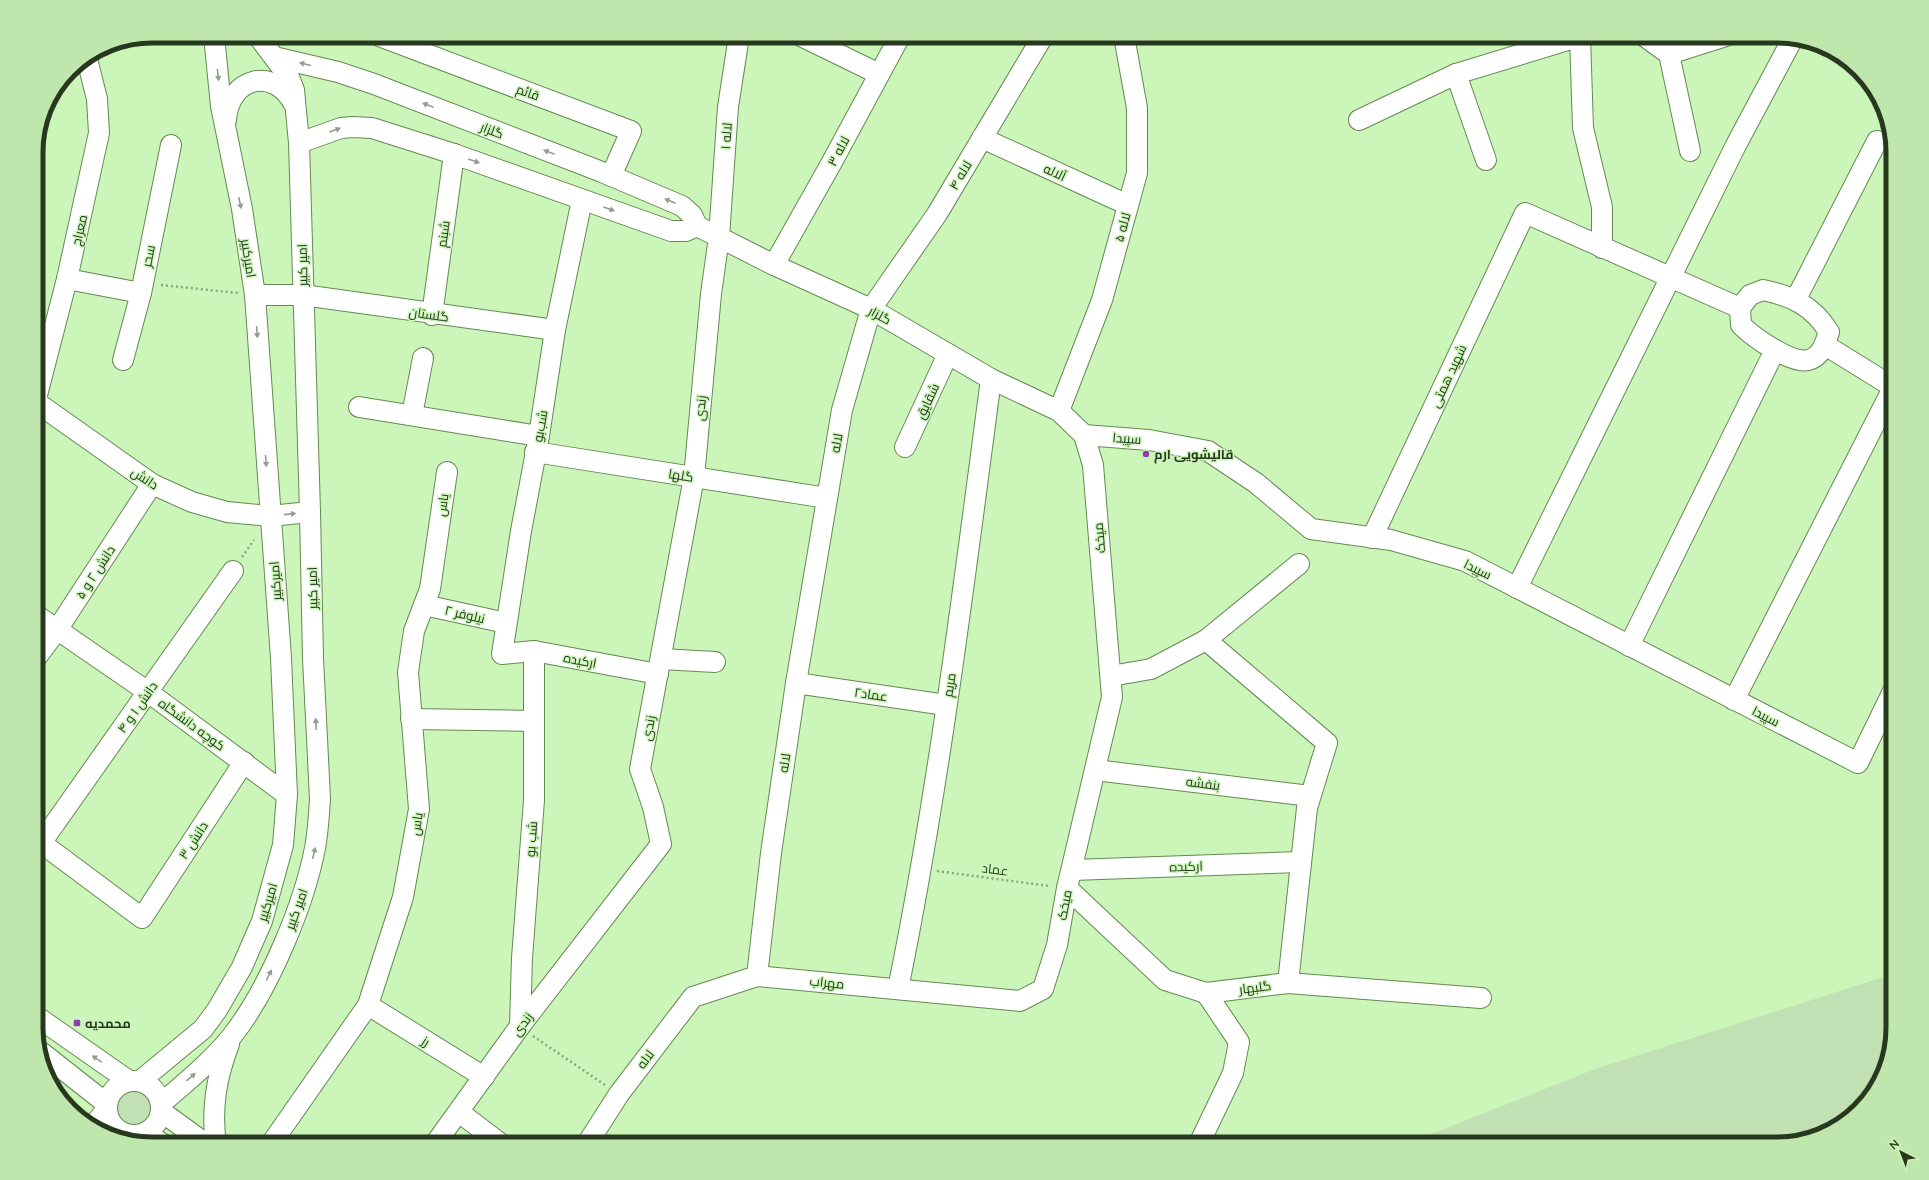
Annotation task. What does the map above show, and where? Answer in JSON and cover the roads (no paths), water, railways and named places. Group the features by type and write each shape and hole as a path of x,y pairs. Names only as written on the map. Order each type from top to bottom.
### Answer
{"street":[{"name":"امیرکبیر","path":"134,1081 204,1029 242,967 262,921 271,894 283,845 287,795 281,658 255,295 242,209 225,131 215,43"},
{"name":"امیر کبیر","path":"162,1108 232,1036 254,1004 296,913 315,848 320,799 313,658 299,143 294,90 289,77 263,43"},
{"name":"قائم","path":"398,43 631,131 611,176"},
{"name":"لاله ۱","path":"719,238 728,107 739,43"},
{"path":"815,43 879,74"},
{"name":"لاله ۳","path":"774,266 896,43"},
{"name":"لاله ۴","path":"871,309 937,214 1039,43"},
{"name":"لاله ۵","path":"1059,411 1102,300 1137,173 1137,108 1125,43"},
{"path":"1359,120 1456,74 1543,43"},
{"path":"1580,43 1583,128 1602,207 1602,248 1740,308"},
{"path":"1654,43 1669,54 1690,151"},
{"path":"1669,54 1704,43"},
{"path":"1517,588 1736,145 1790,44"},
{"name":"گلزار","path":"274,57 338,72 374,84 611,176 682,206 692,215 697,226 719,238 774,266 871,309 991,379 1059,411"},
{"name":"معراج","path":"43,368 67,279 99,133 97,99 88,64"},
{"path":"1456,74 1486,160"},
{"path":"225,131 229,102 238,90 250,82 264,80 278,84 289,93 295,106"},
{"path":"299,143 341,128 372,128 454,154 671,231 686,231 697,226"},
{"name":"آلاله","path":"982,138 1128,206"},
{"path":"1796,299 1877,141"},
{"name":"سحر","path":"123,360 142,288 171,145"},
{"name":"شبنم","path":"432,315 454,154"},
{"name":"شب‌بو","path":"502,654 555,330 582,200"},
{"name":"شهید همتی","path":"1372,538 1525,213 1602,248"},
{"name":"زندی","path":"440,1137 520,1026 661,844 654,807 640,769 694,477 711,294 719,238"},
{"path":"67,279 142,288"},
{"path":"1763,290 1781,293 1796,299 1810,308 1822,321 1829,332 1825,345 1818,356 1807,361 1775,350 1752,335 1741,325 1740,308 1750,295 1763,290"},
{"name":"گلستان","path":"255,295 302,295 432,315 555,330"},
{"name":"لاله","path":"591,1137 619,1094 693,997 757,976 771,854 796,683 842,410 871,309"},
{"path":"1825,345 1886,384"},
{"path":"1629,646 1775,350"},
{"name":"شقایق","path":"905,447 948,354"},
{"path":"412,415 423,358"},
{"name":"مریم","path":"898,989 921,869 946,705 991,379"},
{"path":"1734,700 1886,402"},
{"name":"دانش","path":"43,407 152,484 192,502 227,512 270,516 310,512"},
{"name":"گلها","path":"359,407 412,415 537,444 694,477 827,498"},
{"name":"میخک","path":"898,989 1020,1001 1043,989 1057,946 1069,879 1096,770 1112,697 1093,466 1084,436 1059,411"},
{"name":"سپیدا","path":"1084,436 1149,440 1208,451 1256,482 1311,529 1391,540 1465,561 1858,763 1886,705"},
{"name":"یاس","path":"276,1137 368,1006 403,897 419,809 408,672 414,631 430,589 447,472"},
{"name":"دانش ۲ و ۵","path":"43,649 57,630 152,484"},
{"path":"1111,676 1151,669 1206,640 1299,564"},
{"name":"دانش ۱ و ۴","path":"43,836 148,692 233,571"},
{"name":"نیلوفر ۲","path":"424,605 506,623"},
{"name":"کوچه دانشگاه","path":"43,620 148,692 287,795"},
{"path":"1206,640 1327,743 1306,808 1288,983"},
{"name":"ارکیده","path":"502,654 534,651 660,666 715,662"},
{"name":"شب بو","path":"520,1026 522,958 534,800 534,651"},
{"name":"عماد۲","path":"796,683 946,705"},
{"path":"412,719 533,721"},
{"name":"دانش ۳","path":"43,844 142,918 244,762"},
{"name":"بنفشه","path":"1096,770 1310,796"},
{"name":"ارکیده","path":"1069,879 1301,862"},
{"name":"گلبهار","path":"1069,879 1165,980 1206,992 1288,983 1481,998"},
{"name":"مهراب","path":"757,976 898,989"},
{"path":"1202,1137 1233,1073 1239,1042 1206,992"},
{"name":"رز","path":"368,1006 484,1077"},
{"path":"43,1021 134,1081"},
{"path":"216,1137 214,1106 216,1084 232,1036"},
{"path":"47,1057 107,1107 108,1116 116,1128 134,1135 153,1128 159,1121 162,1108"},
{"path":"96,1121 107,1107 114,1089 121,1084 134,1081 146,1083 156,1091 162,1108 197,1137"},
{"path":"459,1112 492,1137"}],"place":[{"name":"قالیشویی ارم","path":"1146,454"},
{"name":"محمدیه","path":"77,1023"}]}
